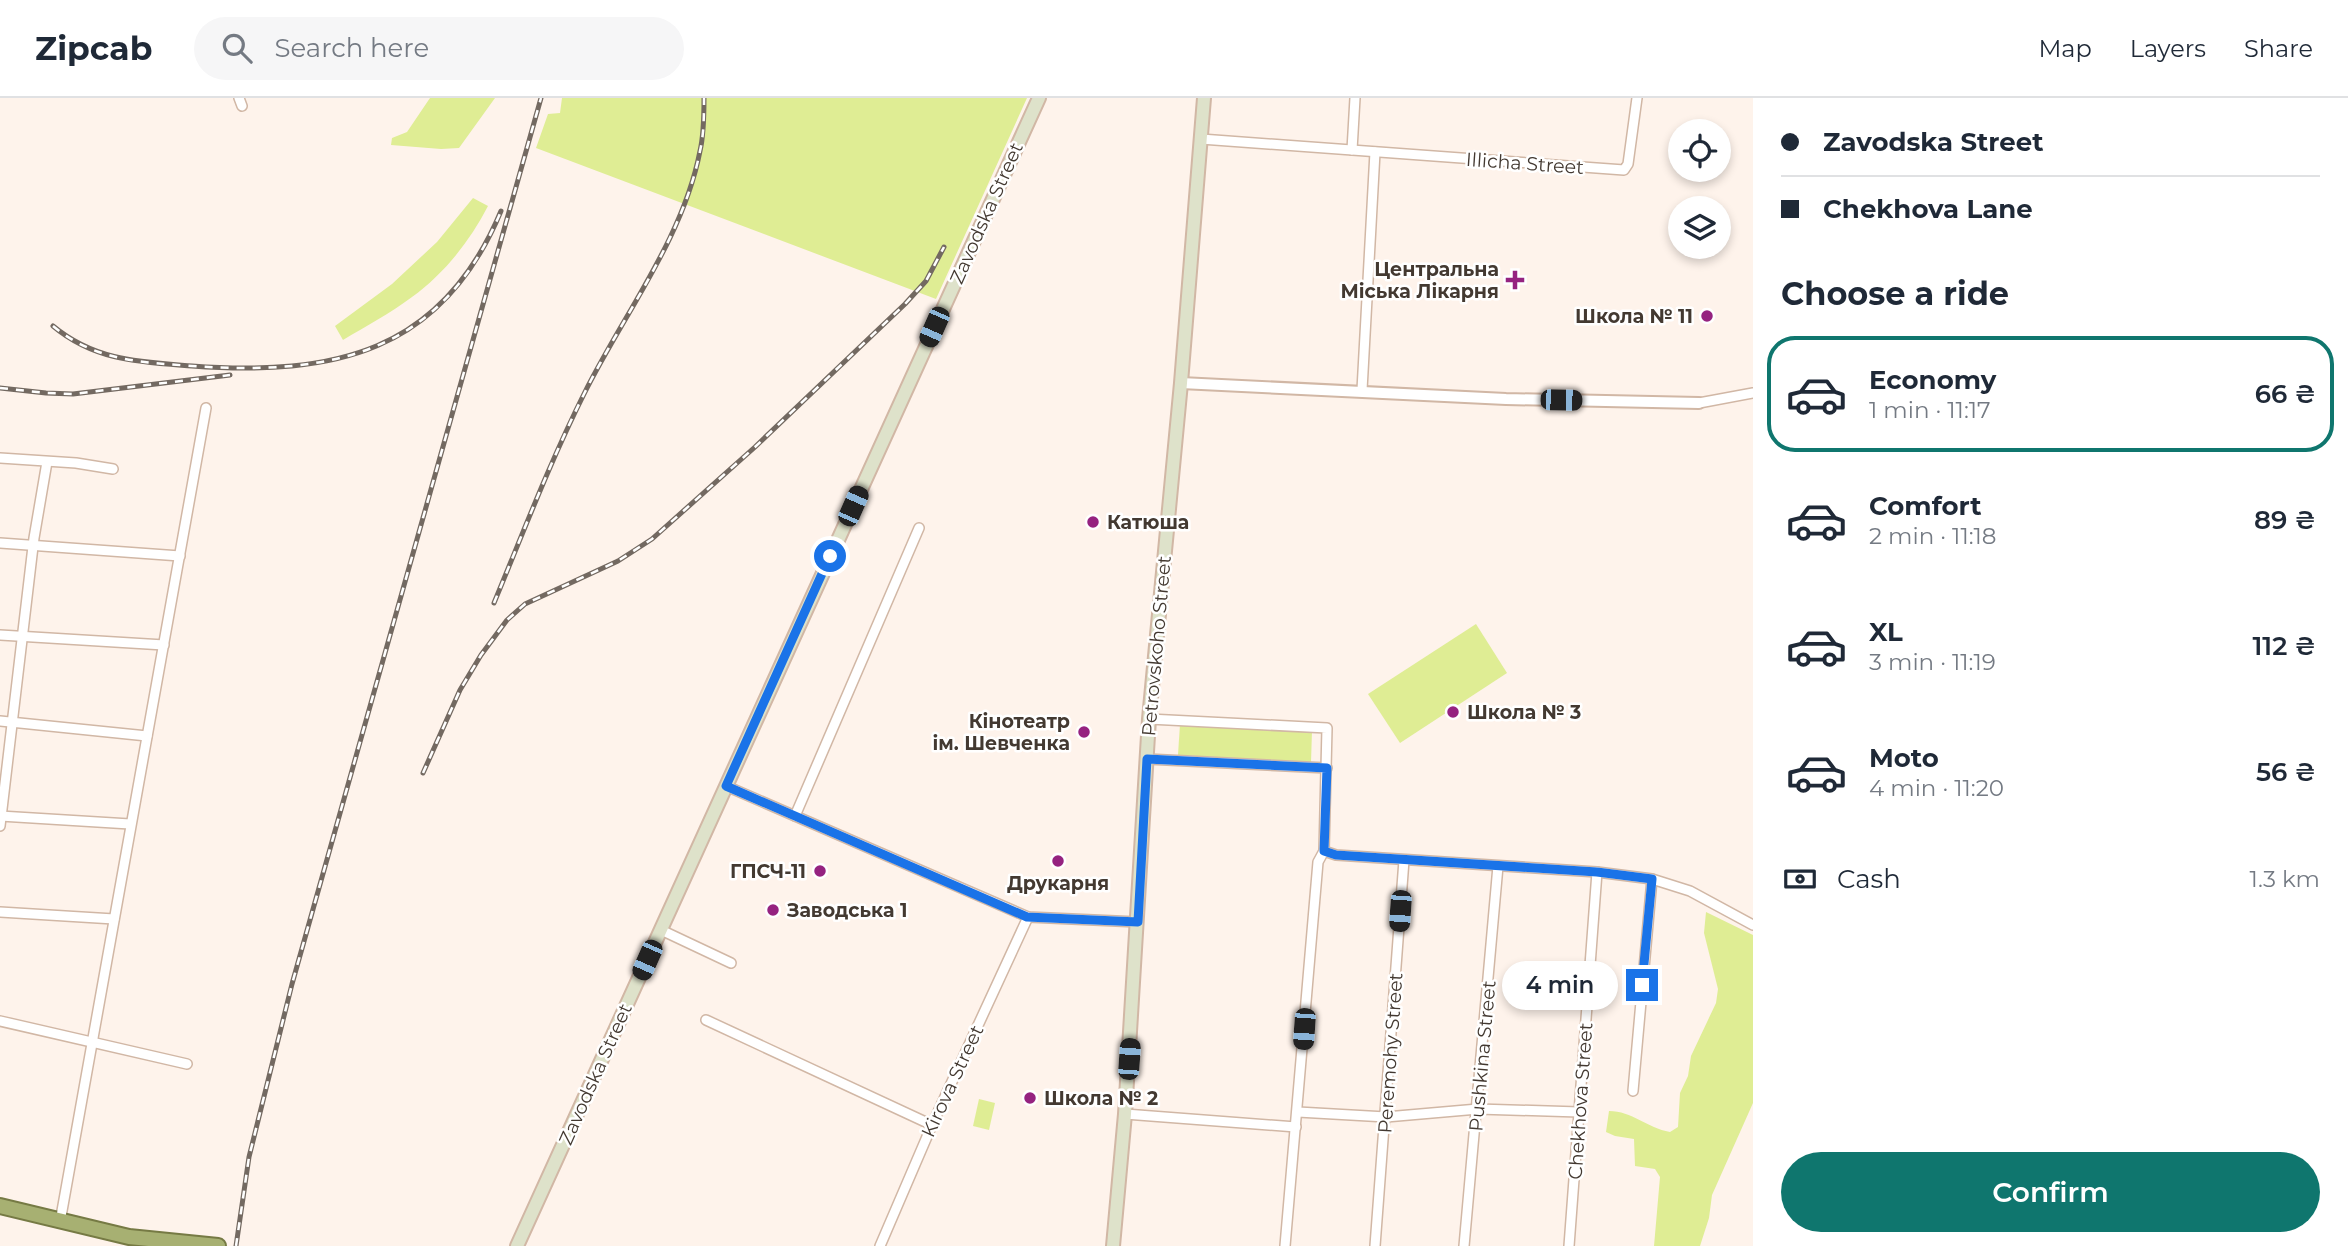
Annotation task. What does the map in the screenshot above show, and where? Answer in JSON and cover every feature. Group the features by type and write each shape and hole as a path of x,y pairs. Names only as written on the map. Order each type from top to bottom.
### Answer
{"highway":[{"path":"0,1206 129,1237 218,1246"}],"main road":[{"name":"Zavodska Street","path":"517,1246 1039,98"},
{"name":"Petrovskoho Street","path":"1114,1246 1138,922 1149,719 1181,383 1204,98"}],"street":[{"path":"1352,150 1355,98"},
{"name":"Illicha Street","path":"1201,139 1624,170 1628,164 1637,98"},
{"path":"1362,390 1375,152"},
{"path":"1181,383 1506,399 1699,403 1753,393"},
{"path":"60,1222 205,408"},
{"path":"0,458 113,468"},
{"path":"47,463 33,545 14,722 0,819 130,824"},
{"path":"795,816 919,528"},
{"path":"0,543 180,556"},
{"path":"0,635 164,645"},
{"path":"1149,719 1327,727 1324,851 1318,862 1285,1246"},
{"path":"0,721 147,736"},
{"path":"1147,759 1327,768"},
{"path":"726,786 1027,917 1138,922"},
{"path":"1324,851 1336,855 1597,872 1652,879 1690,891 1753,925"},
{"name":"Peremohy Street","path":"1375,1246 1404,860"},
{"name":"Pushkina Street","path":"1464,1246 1498,866"},
{"name":"Chekhova Street","path":"1569,1246 1597,872"},
{"path":"1633,1090 1652,879"},
{"path":"0,912 114,919"},
{"name":"Kirova Street","path":"880,1246 1027,917"},
{"path":"661,930 732,963"},
{"path":"706,1020 932,1125"},
{"path":"0,1021 187,1064"},
{"path":"1298,1112 1386,1117 1478,1109 1579,1112"},
{"path":"1125,1114 1296,1127"}],"green space":[{"path":"430,98 495,98 459,148 391,145 392,138 407,132"},
{"path":"562,98 1027,98 936,299 536,148 548,114 560,113"},
{"path":"473,198 488,206 473,232 445,267 404,303 343,340 335,326 392,284 437,242"},
{"path":"1476,624 1507,673 1400,743 1368,694"},
{"path":"1180,724 1312,730 1311,762 1178,755"},
{"path":"1706,912 1753,935 1753,1103 1712,1195 1709,1218 1700,1246 1654,1246 1660,1177 1655,1169 1635,1166 1634,1139 1606,1132 1609,1111 1625,1114 1670,1132 1678,1127 1680,1093 1688,1076 1691,1056 1716,1003 1718,989 1704,933"},
{"path":"979,1099 995,1103 989,1130 973,1126"}],"railway":[{"path":"236,1246 249,1157 292,984 541,98"},
{"path":"494,603 572,420 599,364 650,276 680,215 692,183 701,145 704,98"},
{"path":"53,326 85,346 136,361 244,368 292,366 337,359 378,346 415,325 448,297 477,259 501,211"},
{"path":"423,773 460,690 507,620 525,604 618,561 652,539 755,447 905,304 926,281 944,247"},
{"path":"0,388 73,394 230,375"}],"place":[{"name":"Центральна Міська Лікарня","path":"1515,280"},
{"name":"Школа № 11","path":"1707,316"},
{"name":"Катюша","path":"1093,522"},
{"name":"Школа № 3","path":"1453,712"},
{"name":"Кінотеатр ім. Шевченка","path":"1084,732"},
{"name":"Друкарня","path":"1058,861"},
{"name":"ГПСЧ-11","path":"820,871"},
{"name":"Заводська 1","path":"773,910"},
{"name":"Школа № 2","path":"1030,1098"}],"route":[{"path":"830,556 726,786 1027,917 1138,922 1147,759 1327,768 1324,851 1336,855 1597,872 1652,879 1642,985"}]}
